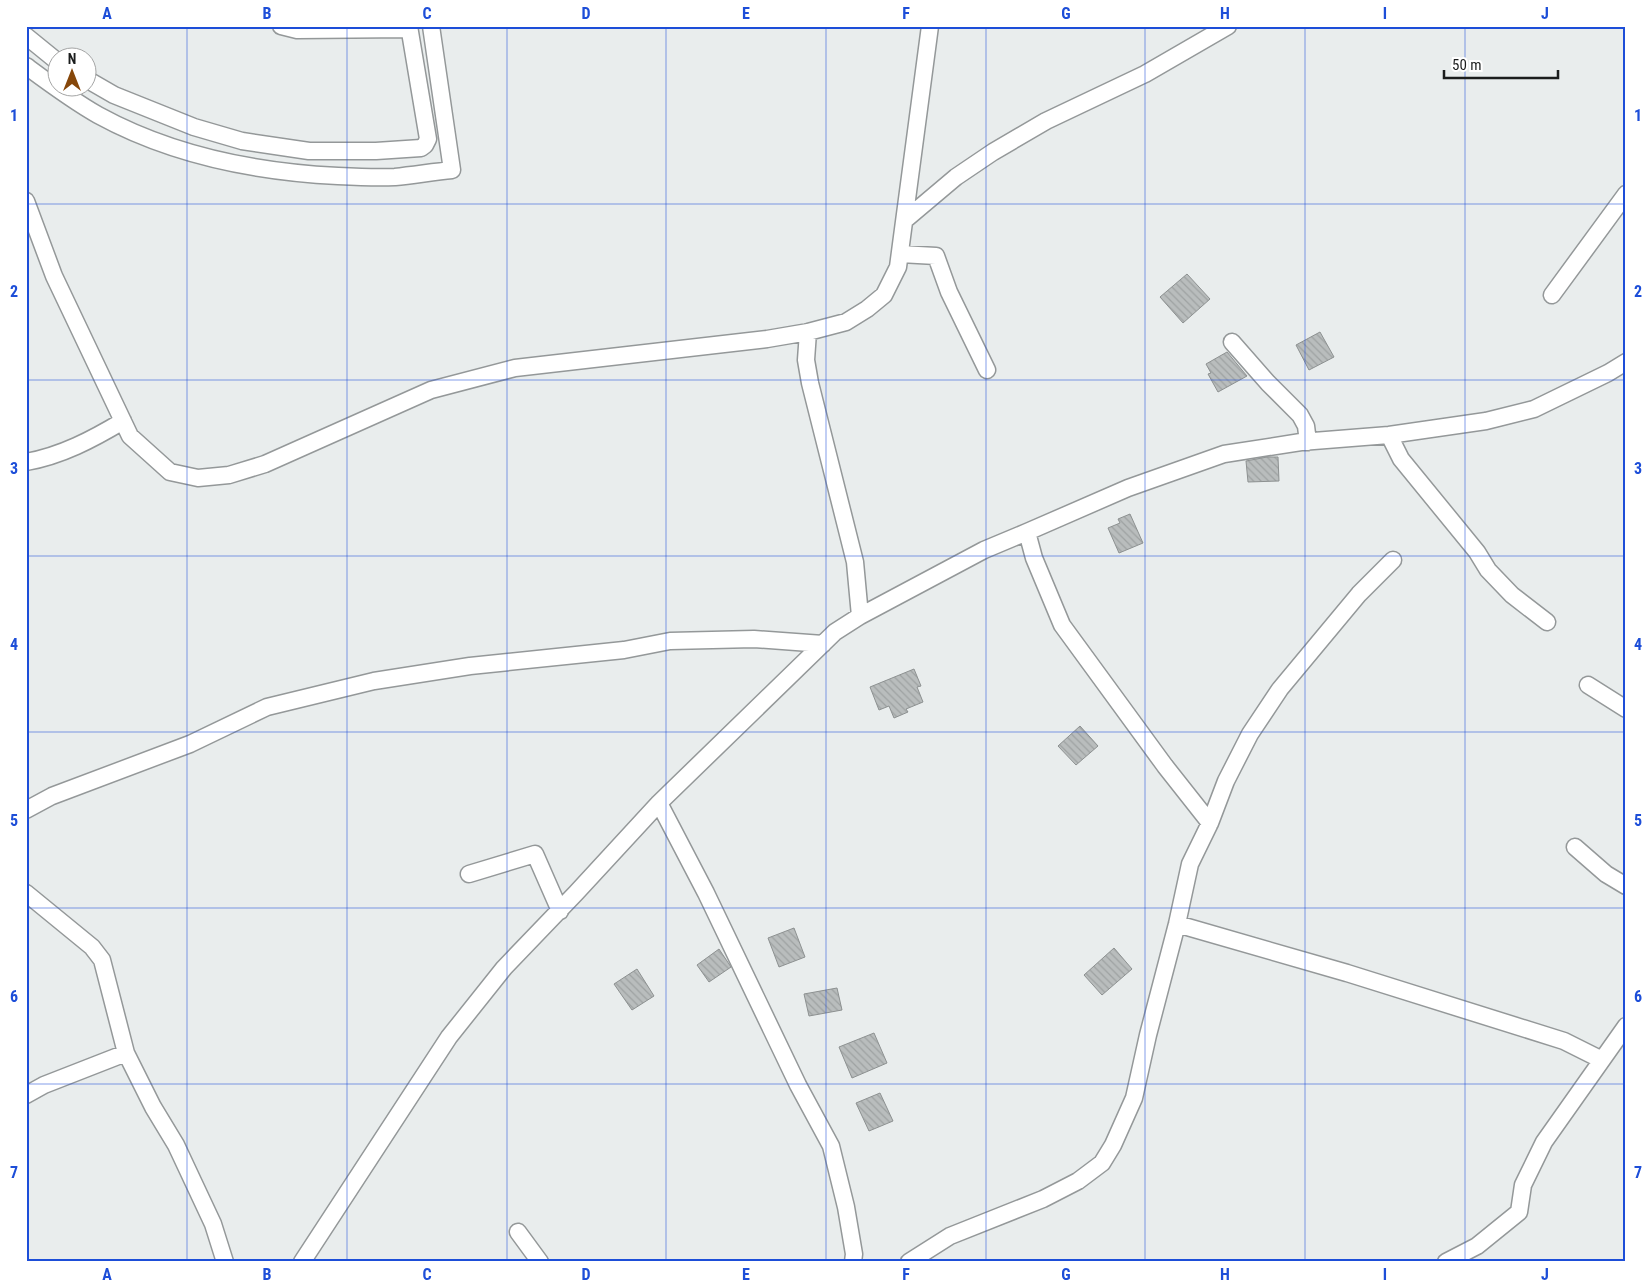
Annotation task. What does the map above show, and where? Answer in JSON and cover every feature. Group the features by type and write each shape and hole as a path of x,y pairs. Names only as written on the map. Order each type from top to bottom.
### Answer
{"street":[{"path":"98,86 114,95 194,127 242,141 310,151 376,151 421,148 426,145 428,139 409,28 297,30 282,26"},
{"path":"26,66 98,115 140,134 205,156 254,168 288,172 395,177 452,170 431,26"},
{"path":"26,201 54,276 130,436 170,472 198,478 229,475 265,464 431,390 515,368 767,339 808,332 846,322 867,309 884,295 898,268 930,26"},
{"path":"904,220 956,177 1038,125 1145,74 1228,26"},
{"path":"26,36 48,54"},
{"path":"140,134 156,111"},
{"path":"156,111 178,111 250,133"},
{"path":"1552,295 1626,194"},
{"path":"900,254 936,256 949,292 987,370"},
{"path":"808,332 806,360 856,562 860,616"},
{"path":"1232,342 1268,383 1300,415 1306,426 1308,442"},
{"path":"302,1262 449,1037 504,968 560,911 659,803 835,632 860,616 984,550 1128,488 1224,454 1308,442 1388,435 1486,421 1534,409 1608,373 1626,362"},
{"path":"26,462 39,460 70,449 123,421"},
{"path":"1388,435 1401,459 1477,552 1488,570 1512,595 1547,622"},
{"path":"1028,532 1034,558 1062,625 1165,766 1210,823"},
{"path":"909,1262 950,1236 1043,1199 1078,1181 1102,1163 1113,1145 1134,1098 1190,864 1210,823 1226,780 1250,734 1280,689 1359,594 1393,560"},
{"path":"26,810 52,796 190,744 267,707 374,681 470,666 624,650 670,641 754,639 823,644"},
{"path":"1588,685 1626,708"},
{"path":"659,803 706,893 798,1086 831,1146 846,1207 854,1254 853,1262"},
{"path":"1575,847 1606,874 1626,886"},
{"path":"469,874 535,854 560,911"},
{"path":"26,893 92,947 102,960 126,1053 153,1107 176,1145 213,1224 225,1262"},
{"path":"1177,924 1347,973 1555,1039 1602,1060"},
{"path":"1446,1262 1477,1246 1519,1212 1523,1185 1544,1142 1626,1026"},
{"path":"26,1096 44,1085 126,1053"},
{"path":"518,1232 540,1262"}],"building":[{"path":"1187,274 1210,299 1183,323 1160,297"},
{"path":"1320,332 1334,357 1309,370 1296,345"},
{"path":"1227,352 1247,376 1218,392 1208,374 1211,373 1206,364"},
{"path":"1278,457 1279,481 1248,482 1246,461"},
{"path":"1130,514 1143,543 1119,553 1108,528 1120,523 1118,519"},
{"path":"914,669 921,686 917,687 923,702 906,709 908,712 894,718 889,706 879,710 870,687"},
{"path":"1080,726 1098,746 1076,765 1058,746"},
{"path":"794,928 805,957 779,967 768,938"},
{"path":"1114,948 1132,969 1102,995 1084,975"},
{"path":"719,949 731,967 709,982 697,965"},
{"path":"637,969 654,996 632,1010 614,984"},
{"path":"837,988 842,1010 809,1016 804,994"},
{"path":"874,1033 887,1063 852,1078 839,1047"},
{"path":"880,1093 893,1121 869,1131 856,1103"}]}
